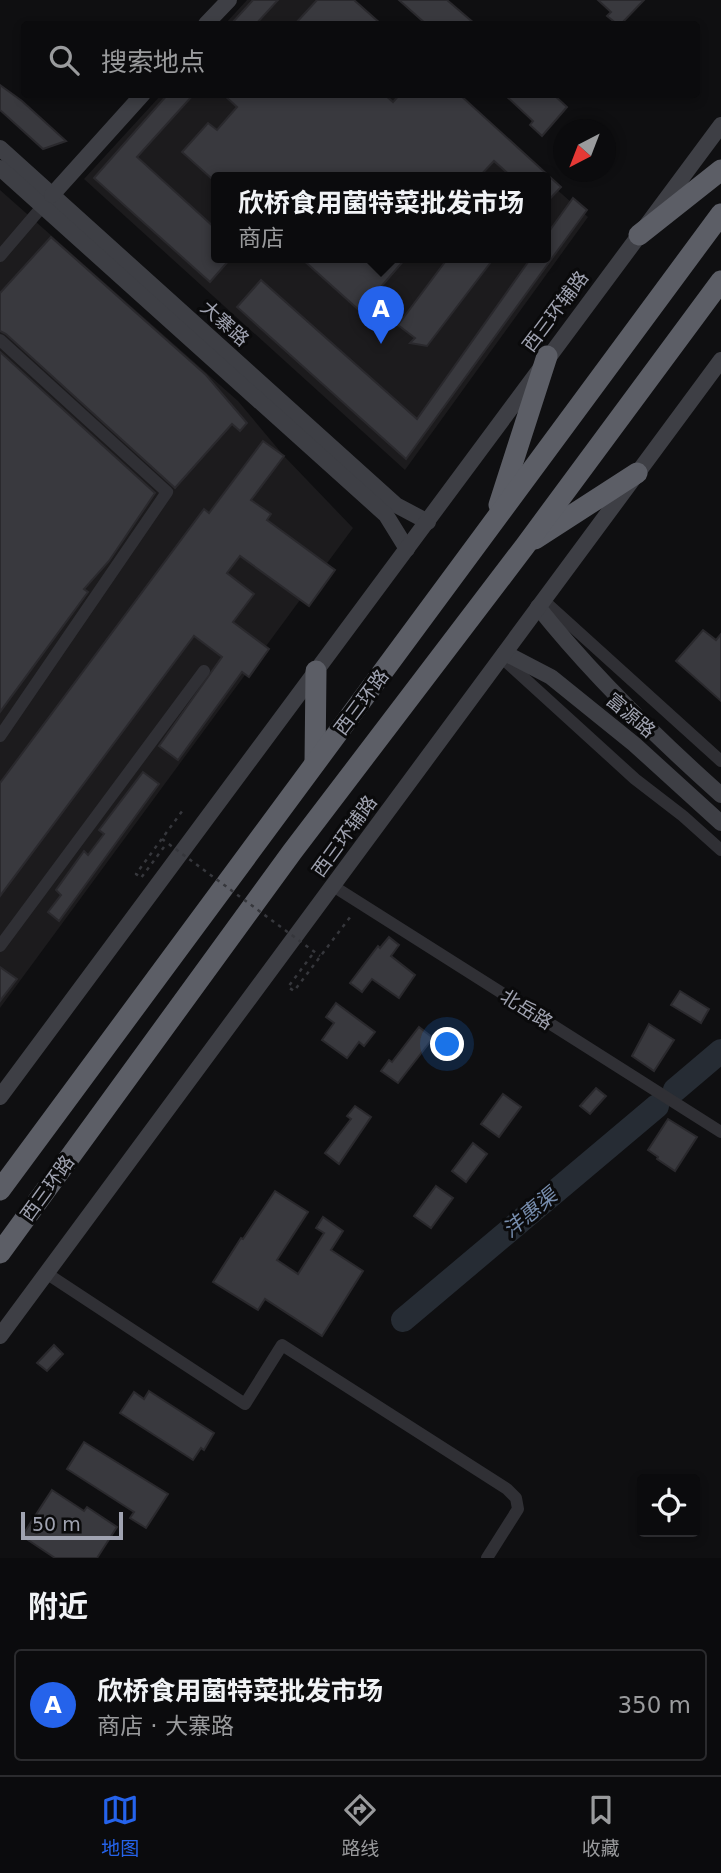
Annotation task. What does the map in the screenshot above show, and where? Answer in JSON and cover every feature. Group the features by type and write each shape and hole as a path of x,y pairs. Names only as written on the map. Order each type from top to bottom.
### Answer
{"highway":[{"path":"639,235 721,170"},
{"name":"西三环路","path":"0,1190 721,214"},
{"name":"西三环路","path":"0,1253 292,852 525,546 721,281"},
{"path":"493,524 547,356"},
{"path":"525,546 637,474"},
{"path":"316,671 316,763"}],"main road":[{"path":"209,21 229,0"},
{"path":"47,201 139,98"},
{"name":"西三环辅路","path":"0,1097 428,522 547,356 721,125"},
{"name":"大寨路","path":"0,148 47,201 386,515 407,549"},
{"name":"大寨路","path":"0,168 47,201 396,505 428,522"},
{"name":"西三环辅路","path":"0,1336 721,360"},
{"name":"富源路","path":"541,604 573,651 664,744 721,795"},
{"name":"富源路","path":"503,655 551,677 634,744 721,823"}],"street":[{"path":"0,256 47,201"},
{"path":"0,340 167,492 0,736"},
{"path":"541,604 721,761"},
{"path":"503,655 635,779 721,850"},
{"path":"0,947 204,671"},
{"name":"北岳路","path":"333,886 721,1132"},
{"path":"46,1273 245,1404 282,1345 508,1489 516,1497 518,1508 487,1558"}],"path":[{"path":"163,847 141,878 136,874 183,810"},
{"path":"162,839 320,956"},
{"path":"312,956 288,987 294,991 351,915"}],"shaded area":[{"path":"247,0 343,0 367,21 228,21"},
{"path":"158,98 452,98 536,172 211,172 211,263 551,263 551,184 588,217 405,470 84,179"},
{"path":"0,190 238,401 284,456 353,528 0,1008"}],"building":[{"path":"253,0 278,0 259,21 234,21"},
{"path":"317,0 354,0 378,21 298,21"},
{"path":"399,0 447,0 472,21 423,21"},
{"path":"598,0 644,0 624,21 613,21 607,16 611,12"},
{"path":"0,85 66,141 43,149 0,110"},
{"path":"164,98 190,98 137,157 211,224 211,263 227,263 210,282 94,178"},
{"path":"227,98 388,98 393,102 396,98 463,98 545,172 506,172 494,161 484,172 211,172 211,178 182,152 208,123 217,130 237,107"},
{"path":"508,98 557,98 567,107 557,119 553,119 553,123 542,136 530,125 533,121"},
{"path":"551,178 561,187 551,198"},
{"path":"573,198 587,210 551,260 551,229"},
{"path":"51,237 206,375 247,423 240,431 232,424 175,488 0,331 0,293"},
{"path":"307,263 402,263 360,311"},
{"path":"444,263 490,263 427,346 410,343 415,338 398,325"},
{"path":"527,263 548,263 406,459 237,307 261,280 417,419"},
{"path":"0,352 155,493 109,561 84,589 88,592 0,712"},
{"path":"263,441 284,456 251,500 271,514 267,520 335,570 309,606 240,556 227,573 254,594 233,622 269,649 249,677 242,672 178,760 159,746 222,657 194,636 0,896 0,783 204,509 209,513"},
{"path":"703,630 716,640 721,634 721,701 676,661"},
{"path":"143,772 159,784 59,921 48,912 61,895 56,890 84,851 88,855 104,834 99,830"},
{"path":"389,937 399,945 391,956 415,975 399,998 372,979 362,992 350,983 378,946 380,948"},
{"path":"0,967 17,979 0,1001"},
{"path":"680,991 709,1009 701,1023 671,1005"},
{"path":"336,1003 375,1032 364,1046 359,1042 347,1058 322,1040 334,1023 326,1017"},
{"path":"649,1024 674,1040 654,1071 632,1056"},
{"path":"419,1027 433,1038 398,1083 381,1071 389,1060 392,1062"},
{"path":"596,1088 606,1096 590,1114 580,1106"},
{"path":"503,1094 521,1107 499,1137 481,1124"},
{"path":"355,1106 371,1117 339,1164 325,1153 351,1119 347,1116"},
{"path":"668,1119 697,1137 675,1171 648,1150"},
{"path":"473,1143 487,1154 466,1182 452,1171"},
{"path":"436,1186 453,1198 431,1228 414,1216"},
{"path":"275,1191 308,1212 277,1260 298,1274 324,1233 316,1228 323,1217 343,1231 331,1250 363,1271 322,1336 265,1299 258,1310 213,1282"},
{"path":"54,1345 63,1354 47,1371 37,1363"},
{"path":"149,1391 214,1433 204,1450 201,1448 193,1460 120,1413 134,1392 144,1399"},
{"path":"84,1442 168,1494 146,1528 130,1518 134,1512 67,1469"},
{"path":"52,1490 84,1511 87,1507 117,1527 97,1558 55,1558 22,1536"}],"waterway":[{"name":"沣惠渠","path":"675,1090 721,1051"},
{"name":"沣惠渠","path":"403,1320 657,1106"}],"place":[{"name":"欣桥食用菌特菜批发市场","path":"381,344"}]}
